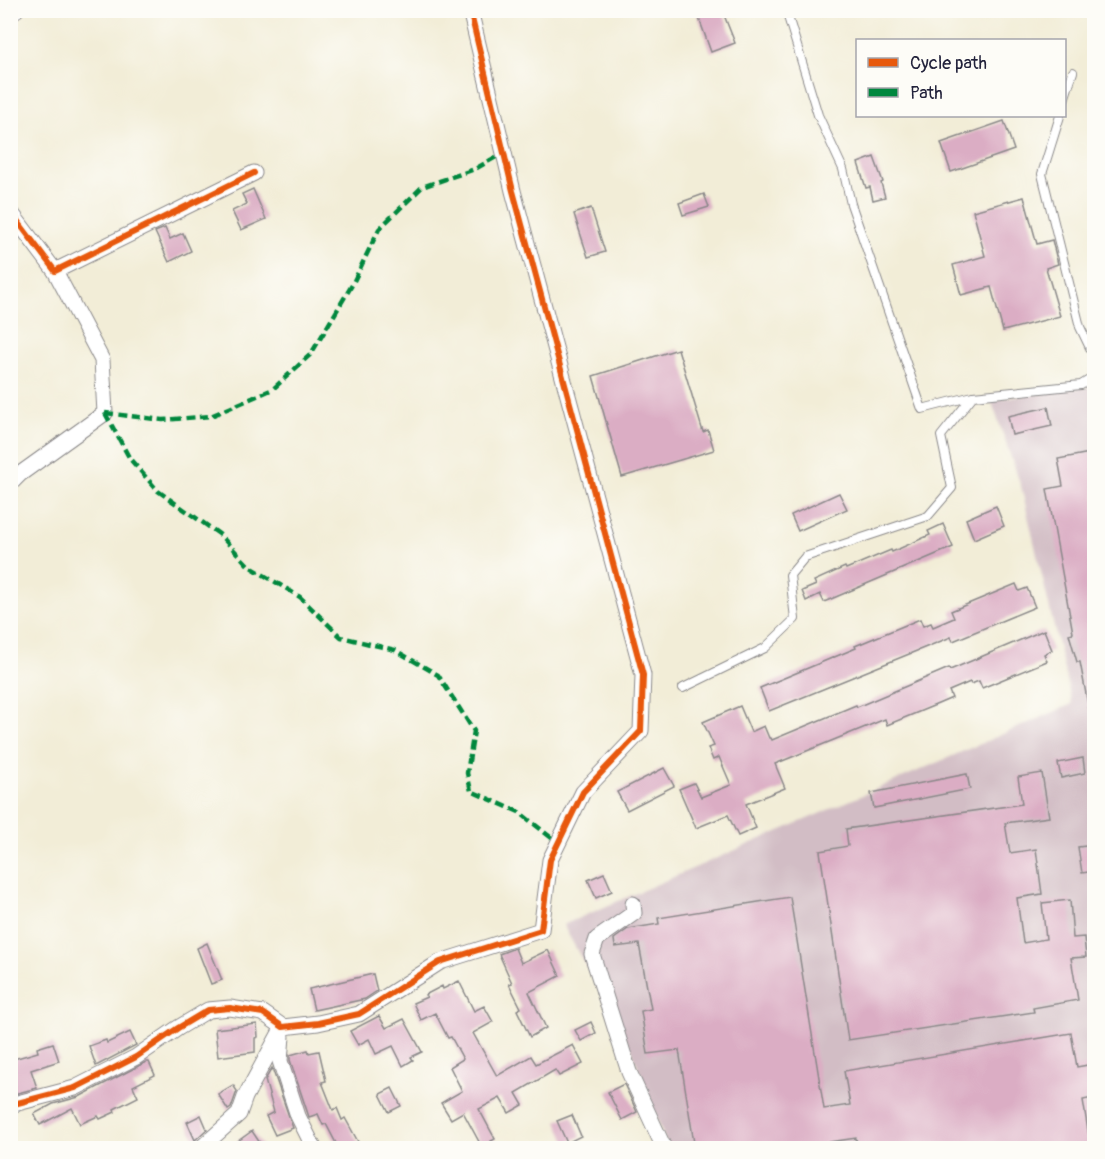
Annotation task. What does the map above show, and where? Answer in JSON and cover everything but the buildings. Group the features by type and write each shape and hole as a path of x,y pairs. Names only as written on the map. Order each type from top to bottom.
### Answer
{"street":[{"path":"10,12 16,10"},
{"path":"10,1105 75,1088 136,1057 208,1010 230,1008 263,1013 283,1027 318,1023 359,1014 440,962 541,930 549,860 583,792 640,731 643,675 513,191 470,10"},
{"path":"55,271 254,173"},
{"path":"10,211 55,271 102,360 105,413 20,474 10,484"},
{"path":"633,904 634,913 597,939 592,954 629,1072 664,1149"},
{"path":"201,1149 239,1114 245,1096 283,1027"},
{"path":"283,1027 280,1061 298,1116 314,1149"}],"lane":[{"path":"786,10 818,115 843,169 851,204 922,409 973,396 1081,385 1095,377"},
{"path":"1066,96 1073,72"},
{"path":"1060,117 1042,174 1080,327 1095,356"},
{"path":"683,688 765,648 795,619 790,575 805,557 928,516 952,488 941,436 973,396"}],"shaded area":[{"path":"1094,386 1094,1148 668,1148 631,1048 563,925 1072,704 1021,486 991,400"}],"marked path":[{"path":"105,413 163,420 211,416 273,389 311,354 352,285 379,229 422,187 475,169 503,153"},
{"path":"105,413 130,459 158,491 219,534 249,566 300,597 341,637 395,650 438,675 474,731 467,773 471,791 519,812 558,843"}],"cycle path":[{"path":"10,1105 75,1088 136,1057 208,1010 230,1008 263,1013 283,1027 318,1023 359,1014 440,962 541,930 550,860 583,792 641,731 643,675 513,191 470,10"},
{"path":"10,211 55,271 254,173"}]}
